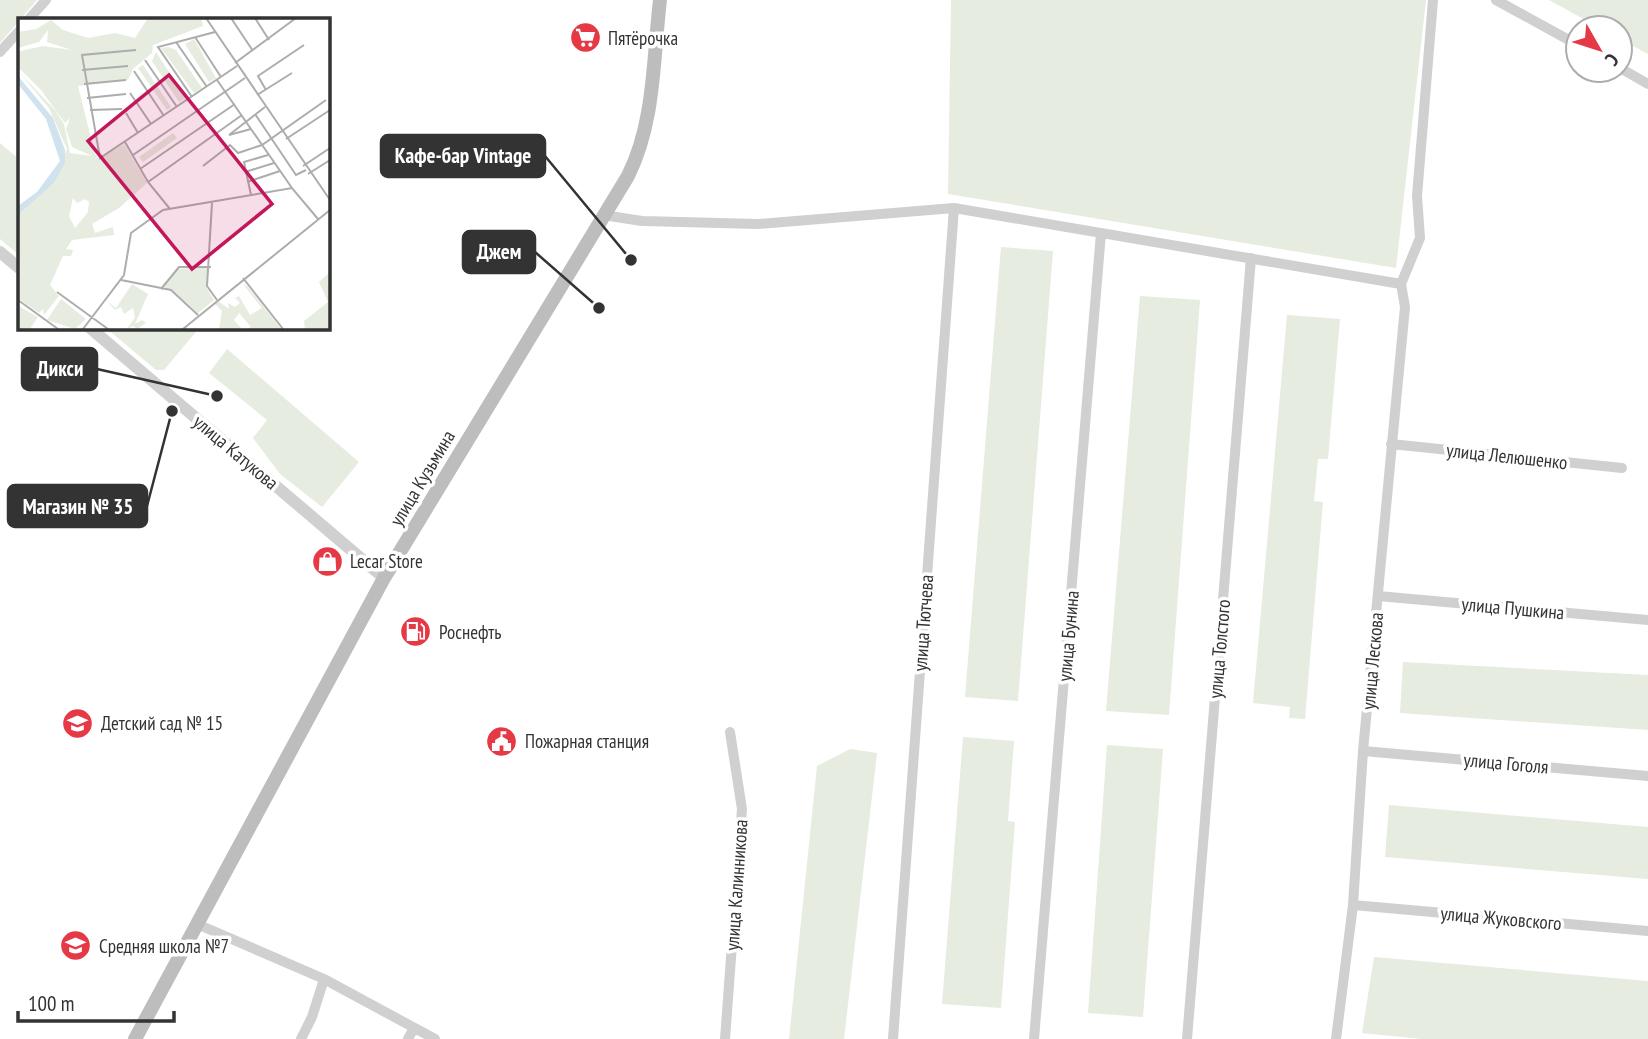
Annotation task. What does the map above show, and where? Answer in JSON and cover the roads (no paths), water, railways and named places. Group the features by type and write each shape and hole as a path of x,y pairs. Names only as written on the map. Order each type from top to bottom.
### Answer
{"main road":[{"name":"улица Кузьмина","path":"135,1039 384,578 628,176 641,147 652,87 660,0"}],"street":[{"path":"30,18 46,0"},
{"path":"603,215 642,221 758,224 954,208 1401,284 1420,238 1417,196 1433,0"},
{"path":"1496,0 1564,37"},
{"path":"0,52 18,32"},
{"name":"улица Тютчева","path":"893,1039 954,208"},
{"name":"улица Бунина","path":"1034,1039 1101,233"},
{"path":"0,252 18,267"},
{"name":"улица Толстого","path":"1187,1039 1251,258"},
{"name":"улица Лескова","path":"1336,1039 1353,905 1363,751 1405,307 1401,284"},
{"name":"улица Катукова","path":"91,329 384,578"},
{"name":"улица Лелюшенко","path":"1391,444 1622,468"},
{"name":"улица Пушкина","path":"1378,596 1648,620"},
{"name":"улица Калинникова","path":"724,1039 742,810 730,732"},
{"name":"улица Гоголя","path":"1363,751 1648,776"},
{"name":"улица Жуковского","path":"1353,905 1648,931"},
{"path":"197,924 324,979 435,1039"},
{"path":"301,1039 312,1017 324,979"},
{"path":"408,1039 414,1028"}],"place":[{"name":"Пятёрочка","path":"585,38"},
{"name":"Кафе-бар Vintage","path":"631,260"},
{"name":"Джем","path":"599,308"},
{"name":"Дикси","path":"217,396"},
{"name":"Магазин № 35","path":"172,411"},
{"name":"Lecar Store","path":"327,561"},
{"name":"Роснефть","path":"416,632"},
{"name":"Детский сад № 15","path":"78,723"},
{"name":"Пожарная станция","path":"502,741"},
{"name":"Средняя школа №7","path":"76,946"}]}
